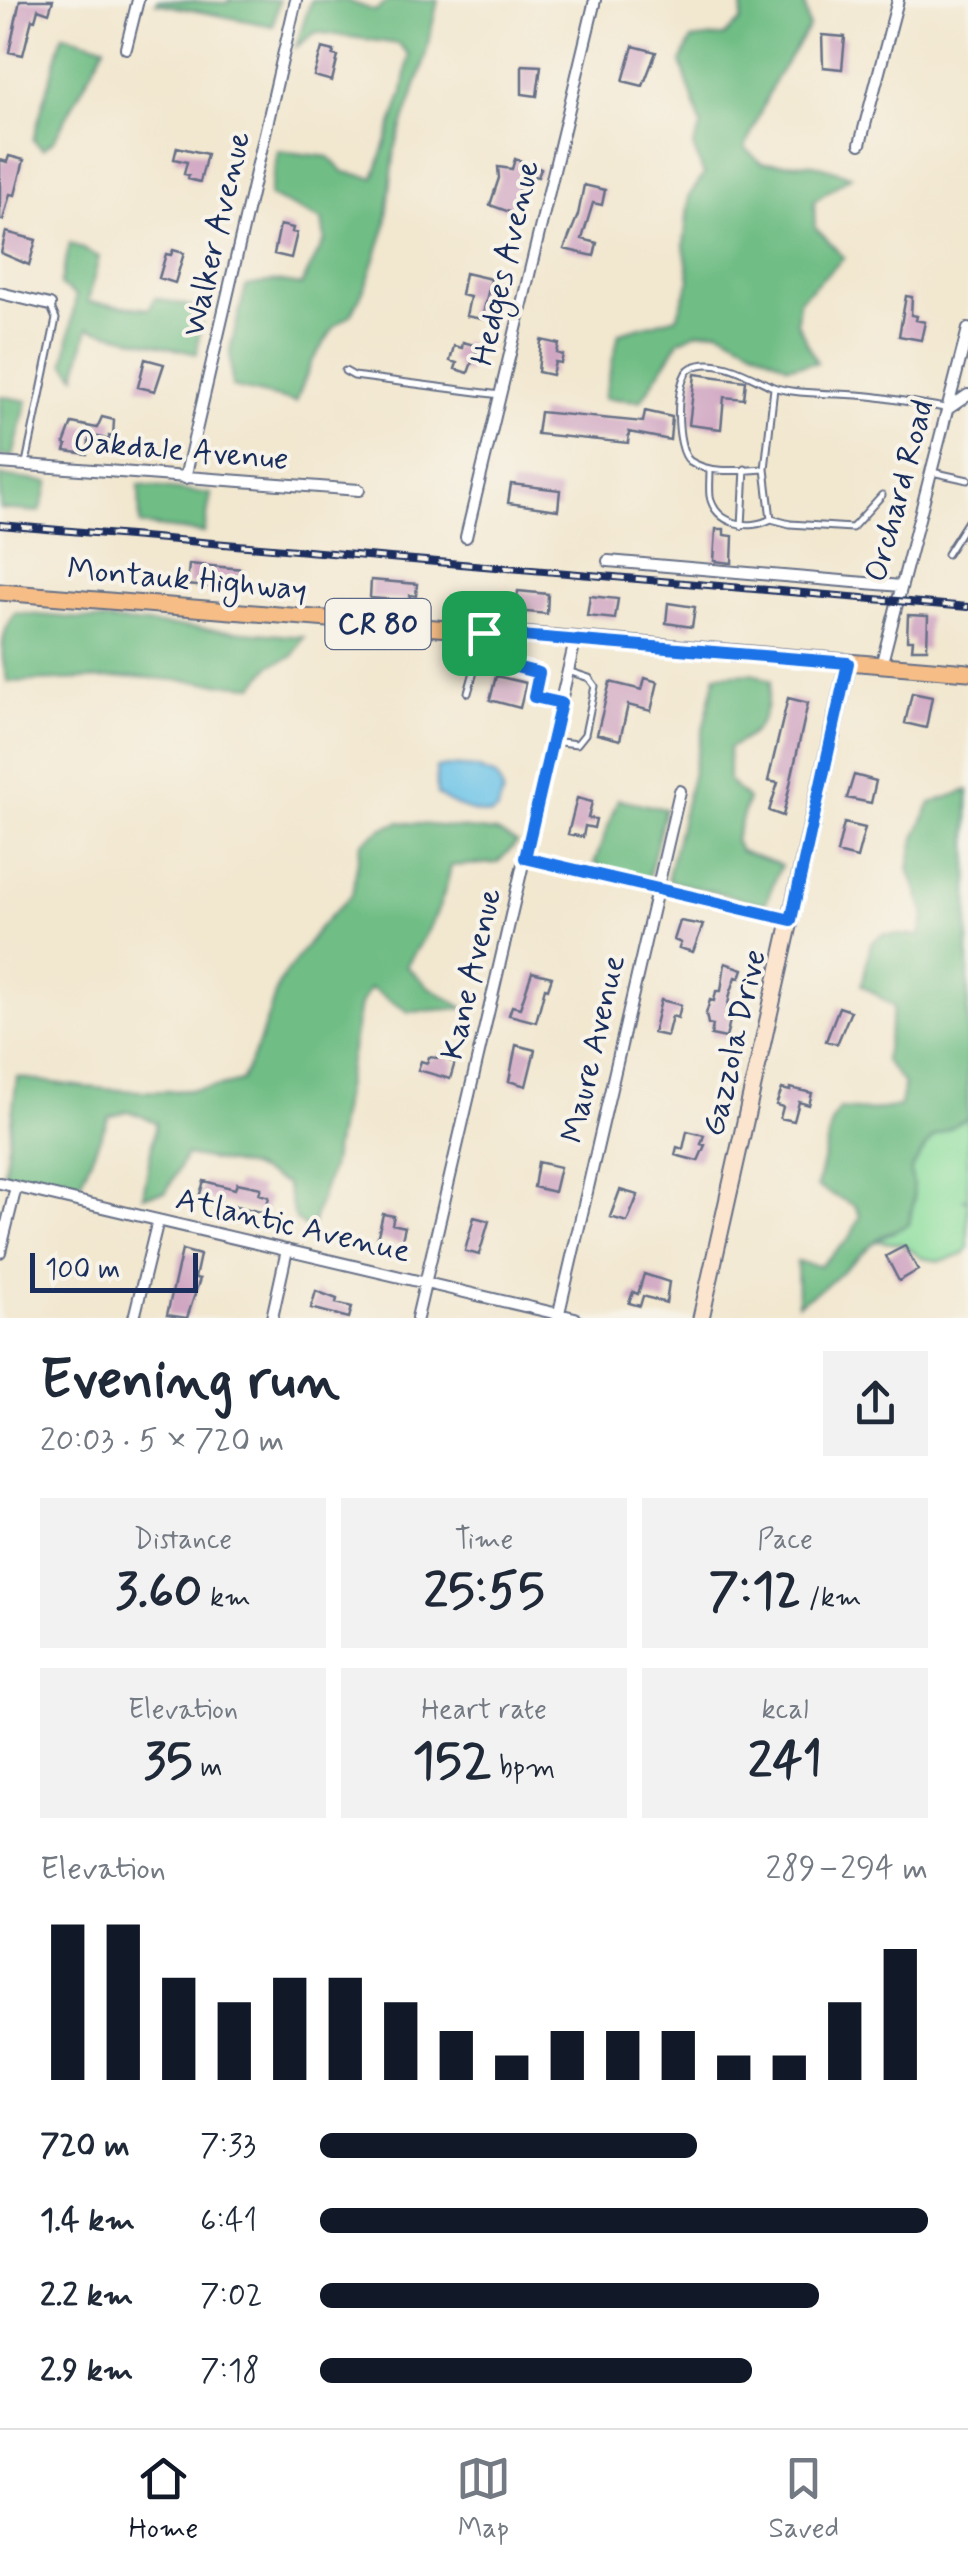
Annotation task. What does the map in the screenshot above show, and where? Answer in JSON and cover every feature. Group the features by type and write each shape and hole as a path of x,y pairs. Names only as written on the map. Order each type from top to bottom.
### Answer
{"main road":[{"name":"Montauk Highway","path":"0,592 968,672"}],"street":[{"path":"126,48 138,0"},
{"name":"Walker Avenue","path":"185,478 296,0"},
{"name":"Hedges Avenue","path":"466,537 594,0"},
{"path":"860,144 898,0"},
{"path":"0,293 50,305"},
{"name":"Orchard Road","path":"881,666 968,328"},
{"path":"948,408 968,395"},
{"name":"Oakdale Avenue","path":"0,462 359,490"},
{"path":"608,561 900,586"},
{"name":"Kane Avenue","path":"417,1318 575,641"},
{"name":"Gazzola Drive","path":"701,1318 848,663"},
{"name":"Maure Avenue","path":"558,1316 680,790"},
{"path":"525,858 791,920"},
{"name":"Atlantic Avenue","path":"0,1183 575,1318"},
{"path":"0,1252 16,1186"},
{"path":"134,1318 158,1220"},
{"path":"272,1318 288,1250"}],"lane":[{"path":"26,464 56,319 50,305"},
{"path":"764,469 710,470 689,461 681,450 678,409 684,374 691,368 723,367 754,376 774,388 948,408"},
{"path":"344,370 354,376 500,396"},
{"path":"771,519 764,469 774,388"},
{"path":"710,470 710,500 727,521 742,526 771,519 852,528 882,495"},
{"path":"742,526 745,470"},
{"path":"932,472 968,480"},
{"path":"947,554 968,521"},
{"path":"468,693 484,633"},
{"path":"478,657 539,673 534,697 561,703"},
{"path":"552,741 577,744 585,734 595,686 589,678 568,671"}],"green space":[{"path":"279,0 273,26 156,3"},
{"path":"311,0 345,0 375,11 389,0 438,0 423,66 395,148 386,225 368,280 352,314 335,326 311,363 296,402 232,387 230,350 246,286 276,281 301,285 325,240 322,220 269,196 278,151 329,157 344,172 374,178 403,92 409,55 399,44 316,32 296,47"},
{"path":"743,0 804,0 809,28 774,81 745,148 761,163 814,164 851,176 814,201 815,227 844,258 799,300 797,322 817,363 788,366 719,330 697,332 679,341 641,401 604,398 619,333 677,317 690,280 684,246 689,196 704,175 693,146 702,127 681,62 691,40 724,36 741,21"},
{"path":"63,34 105,46 54,140 43,149 33,140"},
{"path":"70,243 99,257 88,302 150,309 155,298 202,309 197,354 88,328 76,376 65,363 76,296 60,285"},
{"path":"0,396 27,401 13,457 0,456"},
{"path":"0,476 49,482 40,512 0,509"},
{"path":"139,485 211,494 204,533 140,525"},
{"path":"15,613 304,637 292,657 271,665 254,686 137,677 8,682 3,646"},
{"path":"752,673 771,681 767,705 756,729 729,748 729,782 748,799 735,840 740,851 781,865 765,904 669,881 668,876 716,675"},
{"path":"968,790 968,1118 932,1138 911,1169 914,1199 909,1224 880,1237 828,1284 798,1304 797,1262 820,1266 850,1238 860,1216 855,1206 817,1187 832,1121 840,1109 870,1111 900,1106 904,1084 884,1060 894,1007 862,985 871,943 883,934 920,936 925,914 909,869 915,838 931,803"},
{"path":"618,799 665,809 648,880 594,864"},
{"path":"400,822 497,832 517,843 497,863 451,866 434,918 406,966 429,987 464,1008 409,1012 370,988 360,1005 331,1168 310,1231 295,1219 286,1184 250,1167 186,1155 166,1192 143,1196 156,1122 128,1111 109,1117 78,1188 4,1174 17,1077 100,1089 159,1091 241,1081 259,1043 279,983 319,928 352,894 361,843"},
{"path":"968,1118 968,1199 964,1199 968,1202 968,1248 963,1255 940,1261 922,1258 902,1244 876,1241 909,1224 914,1199 910,1169 932,1138"}],"water":[{"path":"436,768 476,768 496,776 503,791 498,810 491,815 477,812 437,794"}],"building":[{"path":"20,0 53,0 49,13 38,9 35,20 32,19 23,55 9,52"},
{"path":"822,35 845,37 842,69 823,67"},
{"path":"633,46 656,52 643,86 623,81"},
{"path":"322,48 338,56 332,81 314,76"},
{"path":"522,65 541,66 537,96 522,94"},
{"path":"177,147 207,154 200,182 184,174 187,162 174,159"},
{"path":"9,156 24,160 15,195 10,194 0,220 0,160 7,162"},
{"path":"515,159 541,169 538,177 524,174 515,214 490,205 499,178 498,167 512,169"},
{"path":"584,185 605,190 602,205 593,203 582,239 597,243 594,256 564,249 578,215"},
{"path":"280,225 297,233 291,258 274,254"},
{"path":"6,232 36,240 29,265 1,253"},
{"path":"173,250 184,253 175,283 159,278 166,254 171,255"},
{"path":"465,273 491,279 482,319 466,316 470,297 461,295"},
{"path":"906,296 912,297 911,315 925,322 921,340 899,336"},
{"path":"541,340 559,344 557,353 563,355 561,363 555,362 552,375 538,372"},
{"path":"463,342 478,346 468,373 455,369 457,363 450,361 454,346 462,348"},
{"path":"145,359 164,364 155,391 138,387"},
{"path":"695,374 746,381 744,399 724,397 721,429 689,425"},
{"path":"645,411 672,417 670,440 629,432 628,443 537,434 540,412 643,422"},
{"path":"102,417 114,420 113,437 109,436 109,440 90,435 87,454 65,451 72,423 97,428"},
{"path":"511,484 560,490 558,510 508,503"},
{"path":"716,529 724,529 724,535 733,536 732,563 714,561"},
{"path":"189,564 243,569 241,590 187,585"},
{"path":"371,580 417,584 416,596 410,595 409,601 370,598"},
{"path":"518,591 548,594 547,614 516,611"},
{"path":"590,596 618,599 615,619 587,616"},
{"path":"668,603 695,607 692,627 666,623"},
{"path":"908,615 928,616 927,649 912,649 913,640 907,640"},
{"path":"496,676 526,683 520,708 490,700"},
{"path":"645,678 658,682 651,711 628,705 620,740 597,734 610,682 642,690"},
{"path":"912,693 932,697 926,728 905,723"},
{"path":"788,698 808,703 783,816 769,811 778,783 768,781"},
{"path":"854,775 876,781 871,803 847,798"},
{"path":"577,798 592,802 588,818 596,819 594,828 585,826 583,837 568,834"},
{"path":"844,823 865,828 857,858 837,853"},
{"path":"680,921 703,925 693,952 679,948 681,943 674,940"},
{"path":"725,963 743,969 730,994 726,1038 711,1035 713,1025 708,1024 706,1014 710,1000 714,1001 716,991 721,991"},
{"path":"532,972 552,977 536,1022 509,1015 512,1006 520,1008"},
{"path":"661,1000 681,1005 678,1018 672,1016 667,1036 653,1033"},
{"path":"839,1007 851,1011 837,1044 826,1041"},
{"path":"516,1045 535,1050 526,1086 509,1081"},
{"path":"439,1054 455,1062 450,1079 418,1070 421,1061 427,1063 429,1057 437,1058"},
{"path":"782,1089 812,1093 809,1105 799,1102 794,1121 780,1118 783,1107 776,1105"},
{"path":"687,1131 704,1135 701,1144 705,1145 698,1161 675,1155 677,1147 683,1149"},
{"path":"538,1162 560,1167 554,1192 534,1187"},
{"path":"204,1181 235,1189 237,1183 261,1188 259,1194 269,1197 265,1213 199,1197"},
{"path":"620,1190 638,1195 627,1222 610,1217"},
{"path":"383,1214 394,1216 392,1224 405,1227 401,1244 377,1239"},
{"path":"474,1217 489,1221 479,1255 465,1251"},
{"path":"905,1246 918,1270 899,1281 886,1256"},
{"path":"182,1250 200,1255 195,1278 200,1279 187,1318 167,1315"},
{"path":"644,1274 669,1282 666,1303 643,1296 640,1306 629,1303 633,1292 638,1294"},
{"path":"316,1291 352,1307 349,1318 311,1308"}],"railway":[{"path":"0,525 968,607"}],"route":[{"path":"484,633 848,663 791,920 525,858 561,703 534,697 539,673 478,657 484,633"}]}
